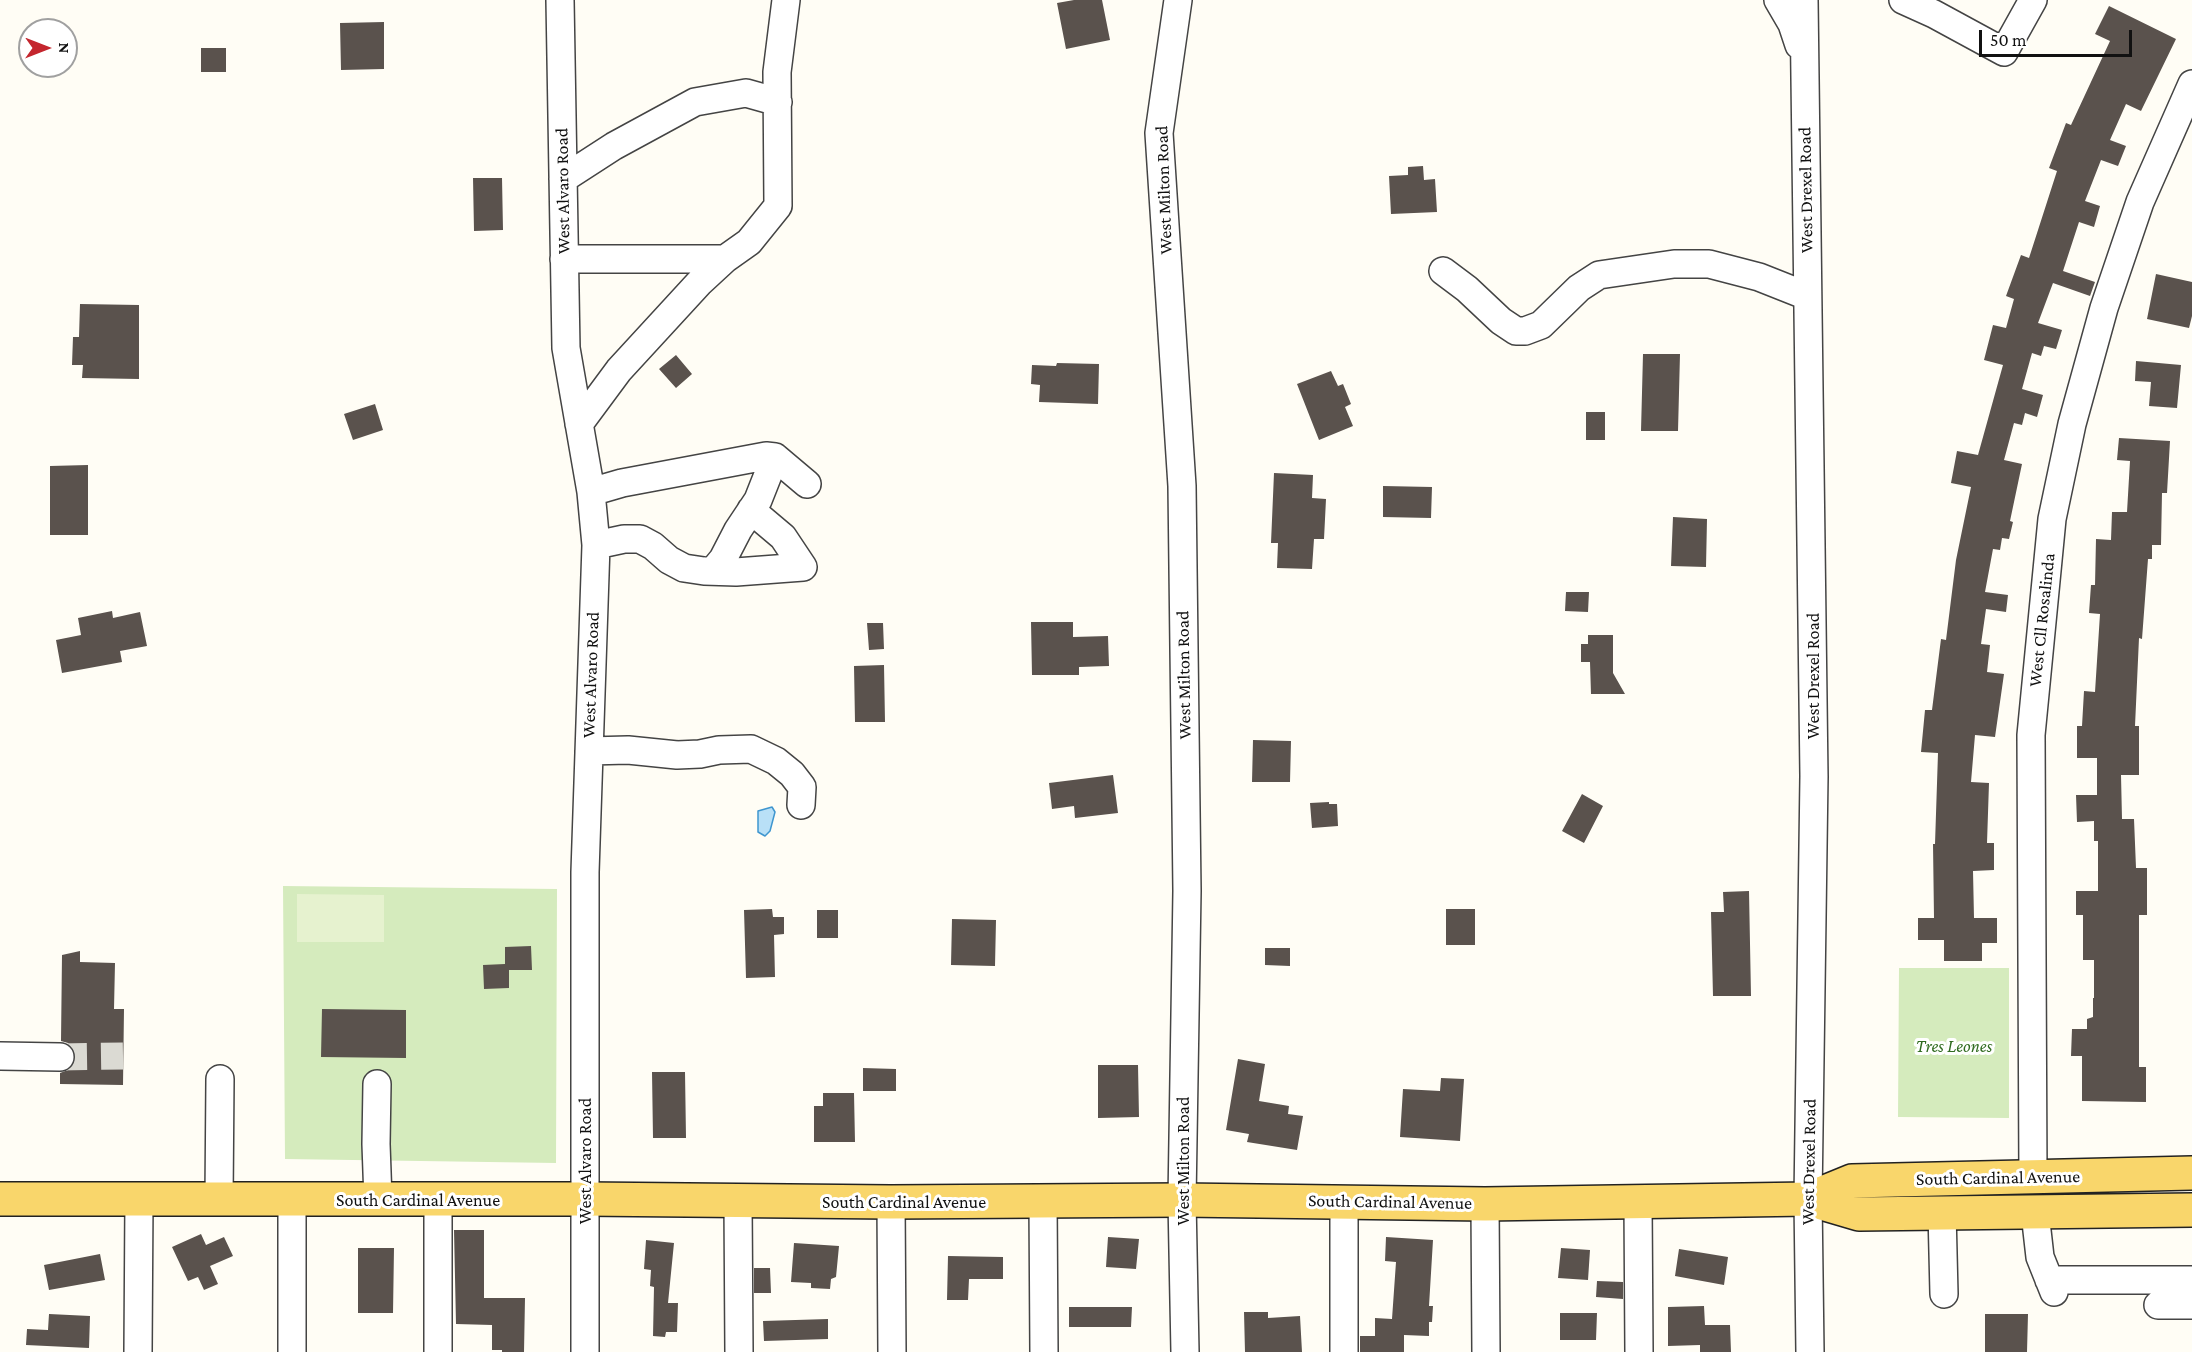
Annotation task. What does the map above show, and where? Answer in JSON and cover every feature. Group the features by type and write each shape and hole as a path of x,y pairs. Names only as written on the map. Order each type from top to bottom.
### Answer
{"main road":[{"name":"South Cardinal Avenue","path":"1808,1199 1852,1181 2192,1173"},
{"name":"South Cardinal Avenue","path":"0,1199 585,1199 891,1202 1182,1200 1485,1204 1808,1199 1859,1214 2192,1210"}],"street":[{"name":"West Alvaro Road","path":"560,0 566,348 591,492 596,545 585,873 585,1352"},
{"path":"579,424 619,370 699,283 725,259 749,242 778,206 777,72 786,0"},
{"name":"West Milton Road","path":"1178,0 1159,133 1182,486 1187,891 1182,1200 1185,1352"},
{"path":"1778,0 1792,24 1805,63"},
{"name":"West Drexel Road","path":"1804,0 1814,776 1808,1199 1810,1352"},
{"path":"1903,0 2004,52 2033,0"},
{"name":"West Cll Rosalinda","path":"2033,1178 2031,735 2052,519 2072,424 2104,308 2140,202 2192,84"},
{"path":"563,179 614,146 695,102 746,93 778,102"},
{"path":"564,259 725,259"},
{"path":"1443,271 1516,331 1526,331 1541,325 1579,288 1599,275 1674,264 1709,264 1759,276 1807,296"},
{"path":"591,492 622,483 766,456 775,457 807,484"},
{"path":"713,571 723,560 738,530 758,500 775,457"},
{"path":"596,545 624,539 640,539 684,568 736,572 803,567 783,537 752,510"},
{"path":"589,751 628,750 677,756 719,750 751,749 776,761 792,774 802,787 801,805"},
{"path":"0,1056 60,1057"},
{"path":"219,1199 220,1079"},
{"path":"377,1084 378,1200"},
{"path":"2159,1211 2160,1174"},
{"path":"138,1352 139,1199"},
{"path":"438,1199 438,1352"},
{"path":"292,1200 292,1352"},
{"path":"738,1201 739,1352"},
{"path":"1044,1201 1044,1352"},
{"path":"1344,1201 1344,1352"},
{"path":"891,1202 892,1352"},
{"path":"1638,1202 1639,1352"},
{"path":"1485,1204 1486,1352"},
{"path":"1942,1212 1944,1294"},
{"path":"2035,1213 2040,1257 2052,1286 2192,1280"},
{"path":"2158,1305 2192,1305"}],"green space":[{"path":"283,886 557,889 556,1163 285,1159"},
{"path":"297,894 384,895 384,942 297,942"},
{"name":"Tres Leones","path":"1899,968 2009,968 2009,1118 1898,1117"}],"water":[{"path":"772,807 775,812 770,831 765,836 758,832 758,811"}],"building":[{"path":"1074,0 1102,0 1110,40 1066,49 1057,3"},
{"path":"2109,6 2176,39 2141,111 2126,104 2110,140 2126,146 2118,166 2101,160 2085,201 2100,206 2094,227 2079,222 2063,271 2095,282 2090,296 2053,283 2038,323 2062,330 2056,349 2044,346 2041,356 2032,353 2022,389 2043,395 2037,417 2025,413 2022,425 2014,423 2004,460 2022,464 2010,521 2013,522 2009,539 2002,538 2000,550 1993,549 1985,592 2008,595 2006,612 1986,609 1981,644 1990,645 1987,672 2004,674 1995,737 1975,735 1971,782 1989,783 1987,843 1994,843 1994,870 1973,871 1974,918 1997,918 1997,943 1982,943 1982,961 1944,961 1944,940 1918,940 1918,918 1934,918 1933,844 1935,844 1938,753 1921,752 1925,710 1932,710 1941,639 1946,640 1956,560 1971,487 1951,483 1957,451 1978,455 2003,365 1984,360 1993,325 2006,328 2014,299 2006,296 2021,255 2029,258 2057,171 2049,168 2066,123 2071,125 2110,41 2095,34"},
{"path":"384,22 384,69 341,70 340,23"},
{"path":"201,48 226,48 226,72 201,72"},
{"path":"1423,166 1424,180 1435,179 1437,212 1391,214 1389,176 1408,175 1408,167"},
{"path":"473,178 502,178 503,230 474,231"},
{"path":"2156,274 2192,282 2192,316 2189,328 2147,319"},
{"path":"80,304 139,305 139,379 82,378 83,365 72,365 73,337 79,337"},
{"path":"1643,354 1680,354 1678,431 1641,431"},
{"path":"676,355 692,374 676,388 659,369"},
{"path":"2136,361 2181,365 2177,408 2149,406 2151,382 2135,381"},
{"path":"1057,363 1099,364 1098,404 1039,402 1040,385 1031,384 1032,365 1056,366"},
{"path":"1331,371 1338,386 1343,384 1351,404 1345,407 1353,426 1319,440 1297,384"},
{"path":"375,404 383,430 353,440 344,414"},
{"path":"1586,412 1605,412 1605,440 1586,440"},
{"path":"2119,438 2170,441 2167,493 2162,493 2161,545 2152,545 2152,559 2148,559 2142,639 2139,638 2135,726 2139,726 2139,775 2121,775 2122,819 2134,819 2136,868 2147,868 2147,915 2139,915 2139,1067 2146,1067 2146,1102 2082,1101 2082,1056 2071,1056 2072,1029 2087,1029 2087,1019 2093,1017 2094,998 2094,960 2083,960 2083,915 2076,915 2076,891 2098,891 2098,841 2094,841 2094,821 2077,822 2076,795 2097,795 2097,758 2077,758 2077,726 2082,726 2084,691 2095,692 2100,614 2089,613 2091,585 2095,585 2096,539 2111,540 2112,512 2127,512 2130,461 2117,460"},
{"path":"88,465 88,535 50,535 50,466"},
{"path":"1274,473 1313,475 1312,498 1326,499 1324,539 1314,539 1312,569 1277,568 1278,543 1271,543"},
{"path":"1383,486 1432,487 1431,518 1383,517"},
{"path":"1673,517 1707,519 1706,567 1671,566"},
{"path":"1566,592 1589,592 1588,612 1565,611"},
{"path":"112,611 113,618 140,612 147,646 120,651 122,662 62,673 56,640 81,635 78,618"},
{"path":"1031,622 1073,622 1073,637 1108,636 1109,666 1079,667 1079,675 1032,675"},
{"path":"867,623 883,623 884,649 869,650"},
{"path":"1588,635 1613,635 1613,673 1625,694 1591,694 1590,662 1581,662 1581,644 1588,644"},
{"path":"884,665 885,722 855,722 854,666"},
{"path":"1253,740 1291,741 1290,782 1252,782"},
{"path":"1113,775 1118,813 1075,818 1074,806 1052,809 1049,783"},
{"path":"1582,794 1603,806 1584,843 1562,831"},
{"path":"1329,802 1329,804 1337,804 1338,826 1312,828 1310,803"},
{"path":"1749,891 1751,996 1713,996 1711,912 1724,912 1723,892"},
{"path":"772,909 773,917 784,917 784,934 774,935 775,977 746,978 744,910"},
{"path":"1446,909 1475,909 1475,945 1446,945"},
{"path":"817,910 838,910 838,938 817,938"},
{"path":"952,919 996,920 995,966 951,965"},
{"path":"531,946 532,970 509,970 509,988 484,989 483,965 505,964 505,947"},
{"path":"1265,948 1290,948 1290,966 1265,965"},
{"path":"80,951 80,962 115,963 114,1009 124,1009 123,1085 60,1084 60,1073 74,1065 76,1058 68,1043 61,1041 62,955"},
{"path":"322,1009 406,1010 406,1058 321,1057"},
{"path":"1238,1059 1265,1064 1259,1101 1289,1106 1288,1114 1303,1116 1297,1150 1247,1142 1249,1134 1226,1130"},
{"path":"1098,1065 1138,1065 1139,1117 1098,1118"},
{"path":"863,1068 896,1069 896,1091 863,1091"},
{"path":"652,1072 685,1072 686,1138 653,1138"},
{"path":"1441,1078 1464,1079 1460,1141 1400,1137 1403,1089 1440,1091"},
{"path":"823,1093 854,1093 855,1142 814,1142 814,1106 823,1106"},
{"path":"454,1230 484,1230 484,1298 525,1298 524,1352 492,1350 492,1325 456,1324"},
{"path":"201,1234 206,1245 224,1237 233,1256 210,1266 218,1284 204,1290 198,1277 188,1281 172,1247"},
{"path":"1108,1237 1139,1239 1136,1269 1106,1267"},
{"path":"1386,1237 1433,1240 1429,1306 1433,1306 1432,1322 1429,1322 1429,1336 1404,1335 1404,1352 1360,1352 1360,1336 1375,1336 1375,1318 1392,1319 1396,1262 1385,1261"},
{"path":"646,1240 674,1243 668,1303 678,1303 677,1332 666,1332 665,1337 653,1336 654,1287 650,1286 651,1270 644,1269"},
{"path":"794,1243 839,1246 836,1277 831,1279 830,1289 811,1288 811,1283 791,1282"},
{"path":"358,1248 394,1248 393,1313 358,1313"},
{"path":"1561,1248 1590,1250 1588,1280 1558,1278"},
{"path":"1679,1249 1728,1257 1724,1285 1675,1276"},
{"path":"100,1254 105,1280 49,1290 44,1265"},
{"path":"948,1256 1003,1257 1003,1279 969,1279 968,1300 947,1300"},
{"path":"754,1268 770,1268 771,1293 754,1293"},
{"path":"1597,1281 1623,1282 1623,1299 1596,1297"},
{"path":"1704,1306 1705,1325 1730,1325 1731,1352 1700,1352 1700,1345 1668,1346 1668,1307"},
{"path":"1069,1307 1132,1307 1131,1327 1069,1327"},
{"path":"1244,1312 1268,1312 1268,1318 1300,1316 1302,1352 1245,1352"},
{"path":"1560,1313 1597,1313 1596,1340 1560,1340"},
{"path":"49,1314 90,1316 89,1348 26,1345 27,1329 48,1330"},
{"path":"1985,1314 2028,1314 2027,1352 1985,1352"},
{"path":"828,1319 828,1339 764,1341 763,1321"}],"tunnel":[{"path":"60,1057 123,1056"}]}
